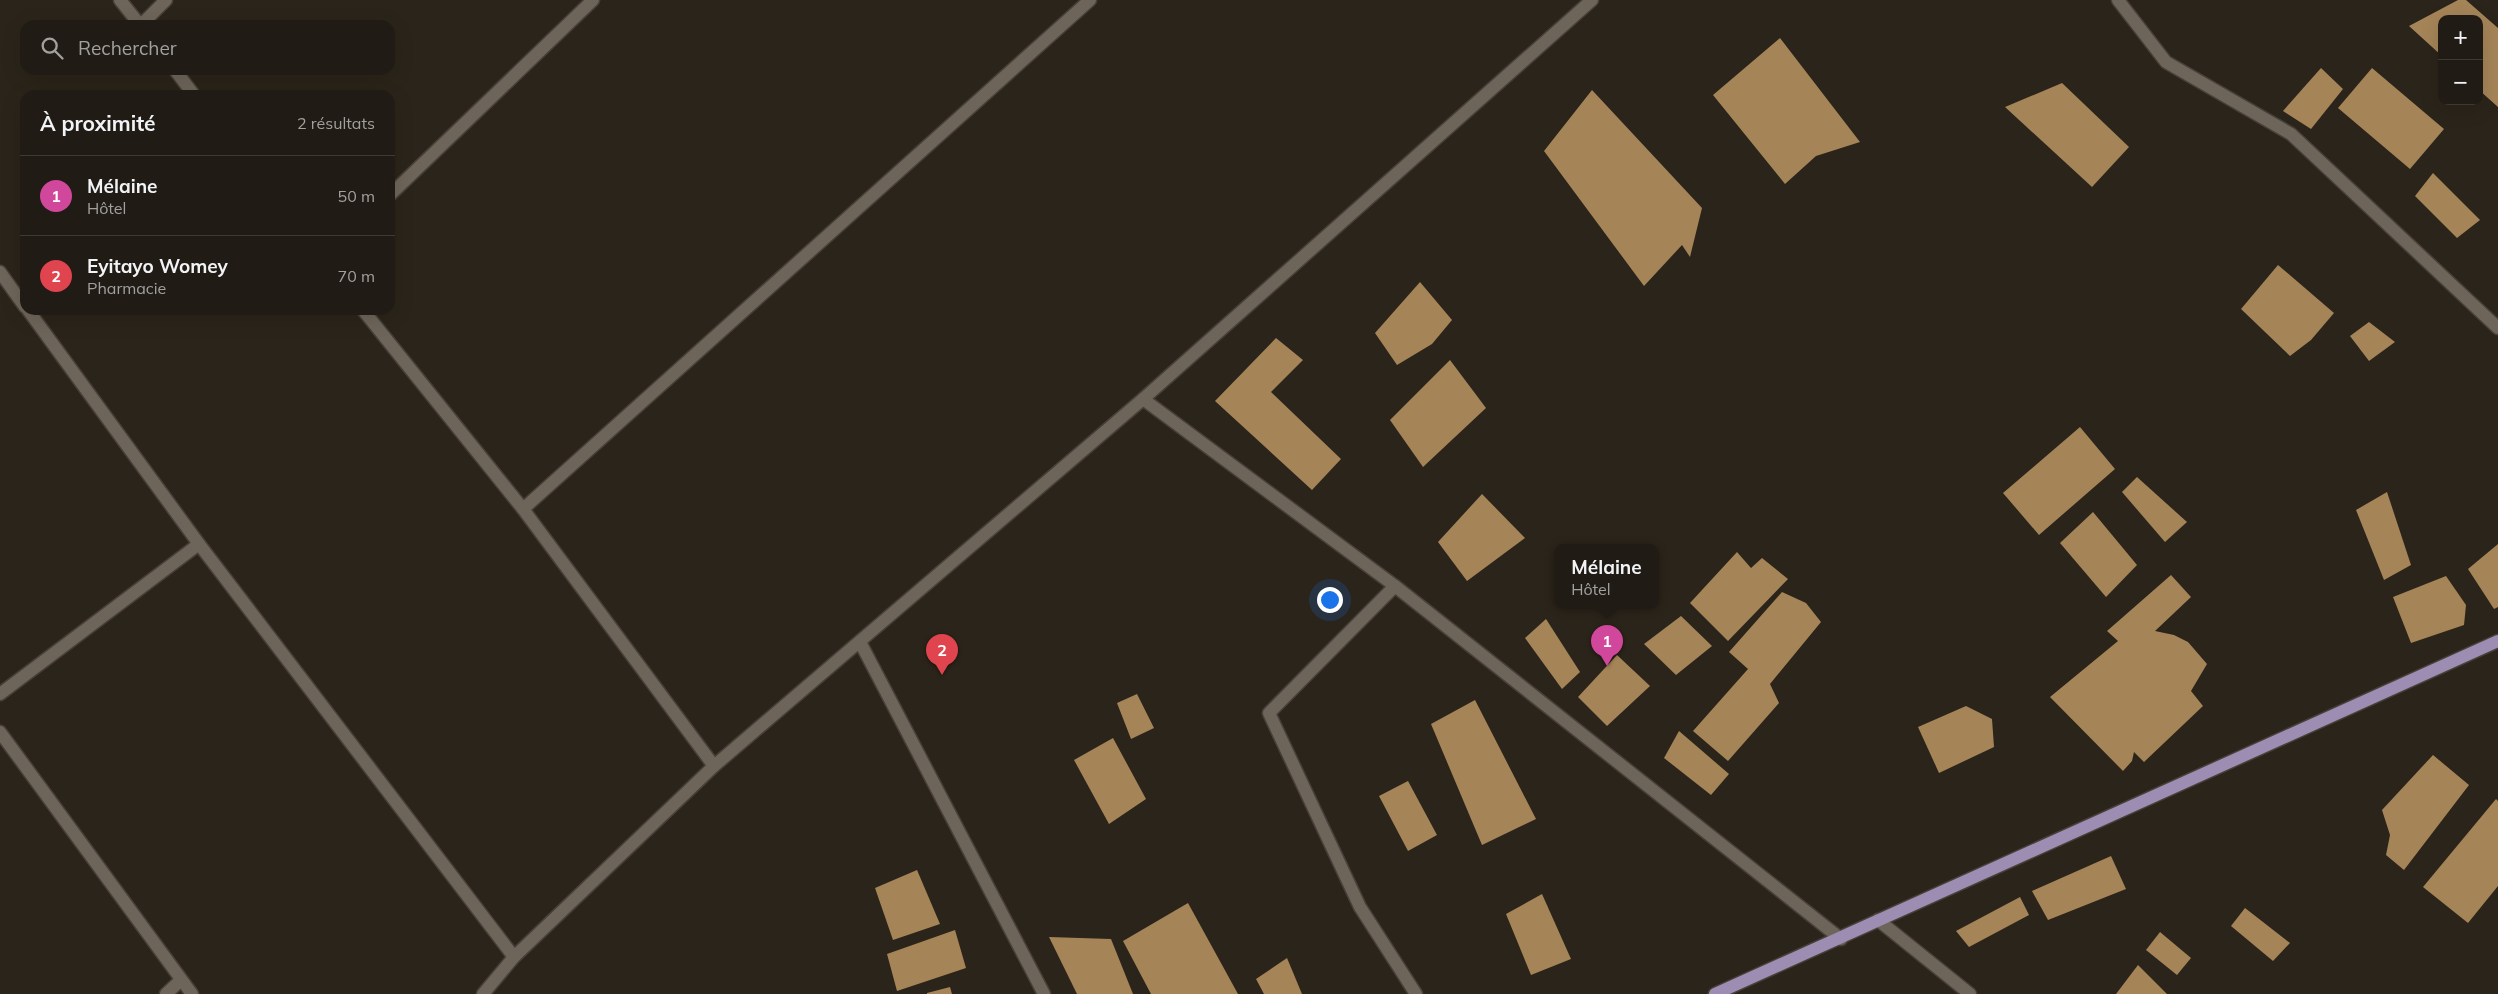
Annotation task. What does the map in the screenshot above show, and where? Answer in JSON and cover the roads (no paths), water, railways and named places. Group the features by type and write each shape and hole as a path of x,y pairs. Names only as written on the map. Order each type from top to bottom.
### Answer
{"main road":[{"path":"1715,994 1841,939 1878,920 2498,641"}],"street":[{"path":"120,0 136,20"},
{"path":"145,20 166,0"},
{"path":"395,190 593,0"},
{"path":"522,509 1090,0"},
{"path":"483,994 514,957 714,766 1143,399 1592,0"},
{"path":"2118,0 2166,62 2291,134 2498,328"},
{"path":"179,75 190,90"},
{"path":"0,272 20,299"},
{"path":"32,315 199,544 514,957"},
{"path":"366,315 522,509 714,766"},
{"path":"1143,399 1395,586 1841,939"},
{"path":"0,694 199,544"},
{"path":"1395,586 1269,713 1360,907 1416,994"},
{"path":"860,642 1044,994"},
{"path":"0,732 192,994"},
{"path":"1878,920 1970,994"},
{"path":"166,994 182,980"}],"place":[{"name":"Mélaine","path":"1607,666"},
{"name":"Eyitayo Womey","path":"942,675"}]}
